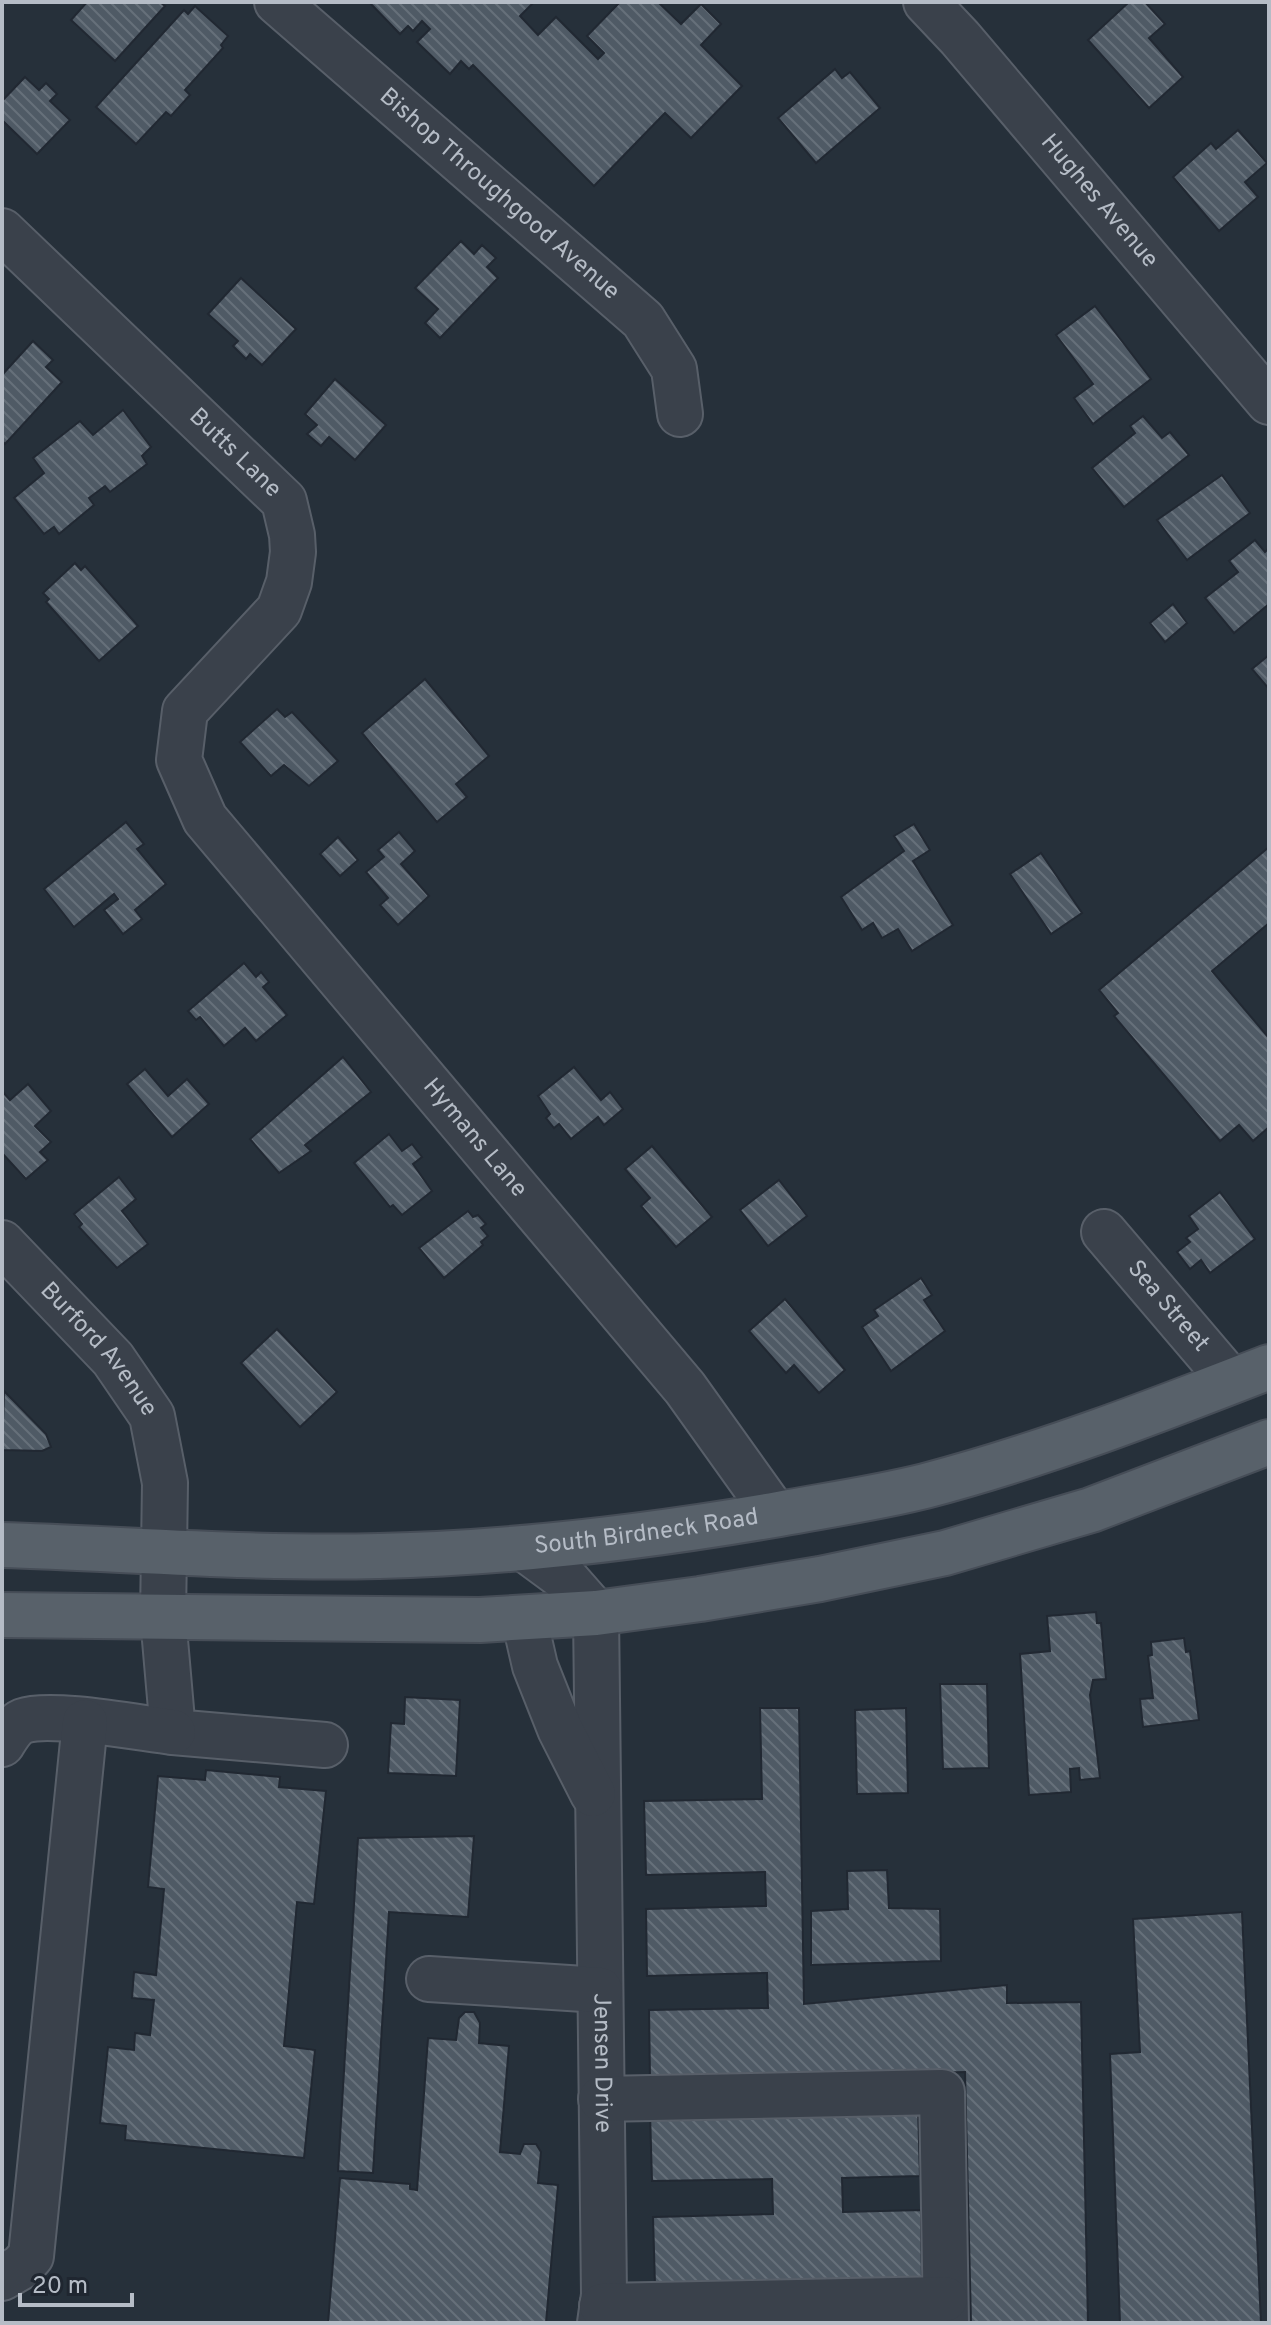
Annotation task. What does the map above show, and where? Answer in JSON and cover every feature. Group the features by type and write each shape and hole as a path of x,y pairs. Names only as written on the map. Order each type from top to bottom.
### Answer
{"main road":[{"name":"South Birdneck Road","path":"2,1545 282,1557 380,1556 525,1549 695,1529 861,1501 952,1478 1108,1429 1250,1374"},
{"path":"2,1615 480,1620 596,1613 820,1579 945,1553 1091,1510 1269,1442"}],"street":[{"name":"Bishop Throughgood Avenue","path":"277,2 643,320 674,369 680,414"},
{"name":"Hughes Avenue","path":"926,2 1269,402"},
{"name":"Butts Lane","path":"2,231 284,501 293,552 289,582 279,610 185,711 179,760"},
{"name":"Hymans Lane","path":"179,760 205,819 685,1388 775,1514"},
{"name":"Sea Street","path":"1104,1232 1250,1374"},
{"name":"Burford Avenue","path":"2,1243 113,1359 152,1416 165,1483 163,1617 173,1732"},
{"path":"525,1549 567,1580 596,1613"},
{"name":"Jensen Drive","path":"596,1613 601,2315"},
{"name":"Jensen Drive","path":"524,1618 535,1666 560,1729 598,1804"},
{"path":"2,1744 21,1721 50,1718 325,1745"},
{"path":"2,2278 21,2267 31,2256 85,1722"},
{"path":"429,1979 600,1990"},
{"path":"601,2099 942,2092 946,2311 601,2315"}],"building":[{"path":"87,2 160,2 165,6 115,61 71,20"},
{"path":"534,2 520,16 538,35 556,17 598,59 604,53 587,36 620,2 658,2 681,24 701,4 721,24 701,45 742,86 691,138 665,113 594,186 473,65 469,69 461,61 450,74 417,42 430,29 422,21 413,31 408,26 400,34 371,4"},
{"path":"1129,2 1145,2 1165,24 1149,38 1183,77 1149,108 1088,40"},
{"path":"195,6 228,36 221,45 223,48 185,90 190,95 171,116 166,112 136,144 96,107 184,10 188,14"},
{"path":"835,69 842,78 850,72 880,108 816,163 778,118"},
{"path":"25,77 39,90 46,83 57,94 50,101 70,120 37,154 2,120 2,101"},
{"path":"1238,130 1267,163 1245,182 1258,197 1219,231 1173,177 1211,143 1216,149"},
{"path":"461,241 474,254 482,245 496,258 487,267 498,278 440,338 425,323 438,309 415,288"},
{"path":"241,278 296,329 262,365 250,354 246,359 233,346 238,341 208,314"},
{"path":"1095,306 1151,379 1093,424 1074,398 1093,384 1056,335"},
{"path":"33,341 53,360 46,367 62,382 5,444 2,441 2,375"},
{"path":"335,379 386,425 355,460 329,437 321,446 307,434 317,425 305,414"},
{"path":"123,410 151,447 142,456 147,464 110,492 105,486 89,498 94,505 59,534 54,527 44,534 14,498 44,473 33,458 80,421 93,435"},
{"path":"1143,416 1162,438 1170,432 1189,455 1124,507 1092,468 1135,433 1130,426"},
{"path":"1222,475 1250,513 1187,560 1157,520"},
{"path":"1255,540 1265,552 1269,548 1269,604 1234,633 1205,598 1238,572 1229,561"},
{"path":"75,563 81,570 85,566 138,626 99,661 46,602 49,599 43,593"},
{"path":"1173,604 1187,623 1165,642 1150,623"},
{"path":"1269,655 1269,689 1252,669"},
{"path":"425,679 489,756 456,784 467,797 437,822 362,733"},
{"path":"277,709 285,717 292,712 338,761 309,786 284,765 271,776 240,742"},
{"path":"126,822 144,844 137,849 166,884 135,910 142,919 123,934 104,910 118,899 114,894 74,927 44,889"},
{"path":"914,824 930,850 913,861 953,925 912,951 898,929 882,938 873,923 862,930 841,897 904,851 894,836"},
{"path":"399,832 415,851 401,864 429,896 398,925 380,905 388,898 366,872 384,857 378,850"},
{"path":"338,837 358,860 340,876 320,854"},
{"path":"1269,847 1269,923 1212,971 1269,1038 1269,1127 1253,1141 1239,1125 1220,1141 1114,1016 1118,1013 1099,990"},
{"path":"1041,853 1082,913 1051,934 1010,874"},
{"path":"244,963 256,977 261,972 269,982 263,987 287,1015 256,1041 245,1028 224,1046 200,1017 196,1020 188,1011"},
{"path":"343,1057 371,1092 305,1145 311,1151 279,1173 250,1139"},
{"path":"574,1067 601,1100 610,1092 623,1109 604,1125 598,1117 571,1139 559,1124 554,1128 546,1118 550,1114 538,1096"},
{"path":"145,1069 168,1096 187,1079 209,1104 172,1137 127,1084"},
{"path":"28,1084 51,1111 35,1126 51,1142 40,1152 48,1160 26,1179 2,1153 2,1091 10,1100"},
{"path":"389,1134 402,1151 412,1144 422,1157 413,1164 432,1191 402,1215 393,1205 390,1207 354,1163"},
{"path":"652,1146 712,1217 676,1247 641,1206 650,1198 625,1169"},
{"path":"119,1177 136,1199 122,1211 148,1244 117,1268 79,1227 82,1224 74,1214"},
{"path":"779,1180 807,1216 768,1246 740,1210"},
{"path":"1220,1192 1255,1239 1210,1273 1201,1260 1190,1269 1177,1252 1190,1242 1186,1238 1198,1229 1189,1216"},
{"path":"468,1211 473,1217 478,1215 486,1224 481,1228 488,1236 481,1242 483,1245 444,1278 419,1248"},
{"path":"921,1278 932,1295 924,1300 945,1331 891,1371 862,1327 878,1316 874,1310"},
{"path":"785,1299 845,1370 819,1393 794,1365 786,1373 749,1331"},
{"path":"277,1329 337,1392 300,1427 241,1363"},
{"path":"4,1391 46,1434 51,1447 42,1451 2,1450"},
{"path":"1096,1612 1097,1623 1101,1623 1106,1679 1093,1680 1090,1695 1100,1778 1080,1780 1079,1768 1070,1769 1071,1792 1029,1795 1020,1654 1050,1651 1047,1616"},
{"path":"1184,1638 1186,1652 1190,1651 1199,1720 1143,1727 1140,1699 1153,1698 1148,1656 1152,1655 1151,1642"},
{"path":"940,1684 987,1684 989,1768 943,1769"},
{"path":"405,1697 460,1700 456,1776 388,1773 391,1723 404,1724"},
{"path":"760,1708 799,1708 804,2004 1007,1985 1007,2003 1081,2002 1088,2323 971,2323 965,2072 650,2079 649,2010 768,2008 767,1973 647,1976 646,1909 766,1906 765,1872 646,1875 644,1801 762,1799"},
{"path":"906,1708 908,1793 857,1794 855,1710"},
{"path":"206,1770 280,1777 279,1787 326,1791 314,1904 297,1902 284,2046 315,2050 304,2158 125,2140 126,2126 100,2123 108,2047 134,2050 135,2033 150,2035 154,2000 132,1998 134,1972 156,1975 164,1889 148,1887 158,1776 205,1780"},
{"path":"474,1836 468,1917 389,1912 373,2173 338,2171 358,1838"},
{"path":"887,1870 889,1908 940,1909 941,1961 811,1965 811,1911 848,1909 847,1871"},
{"path":"1242,1912 1261,2323 1120,2323 1110,2054 1140,2052 1133,1919"},
{"path":"465,2012 474,2012 480,2023 479,2043 509,2046 500,2152 520,2154 524,2144 536,2144 541,2152 538,2183 558,2185 546,2323 328,2323 340,2178 410,2184 410,2189 417,2190 428,2038 456,2040 459,2018"},
{"path":"918,2107 920,2176 842,2178 843,2212 921,2210 922,2279 655,2285 653,2217 773,2214 772,2179 652,2181 650,2113"}]}
